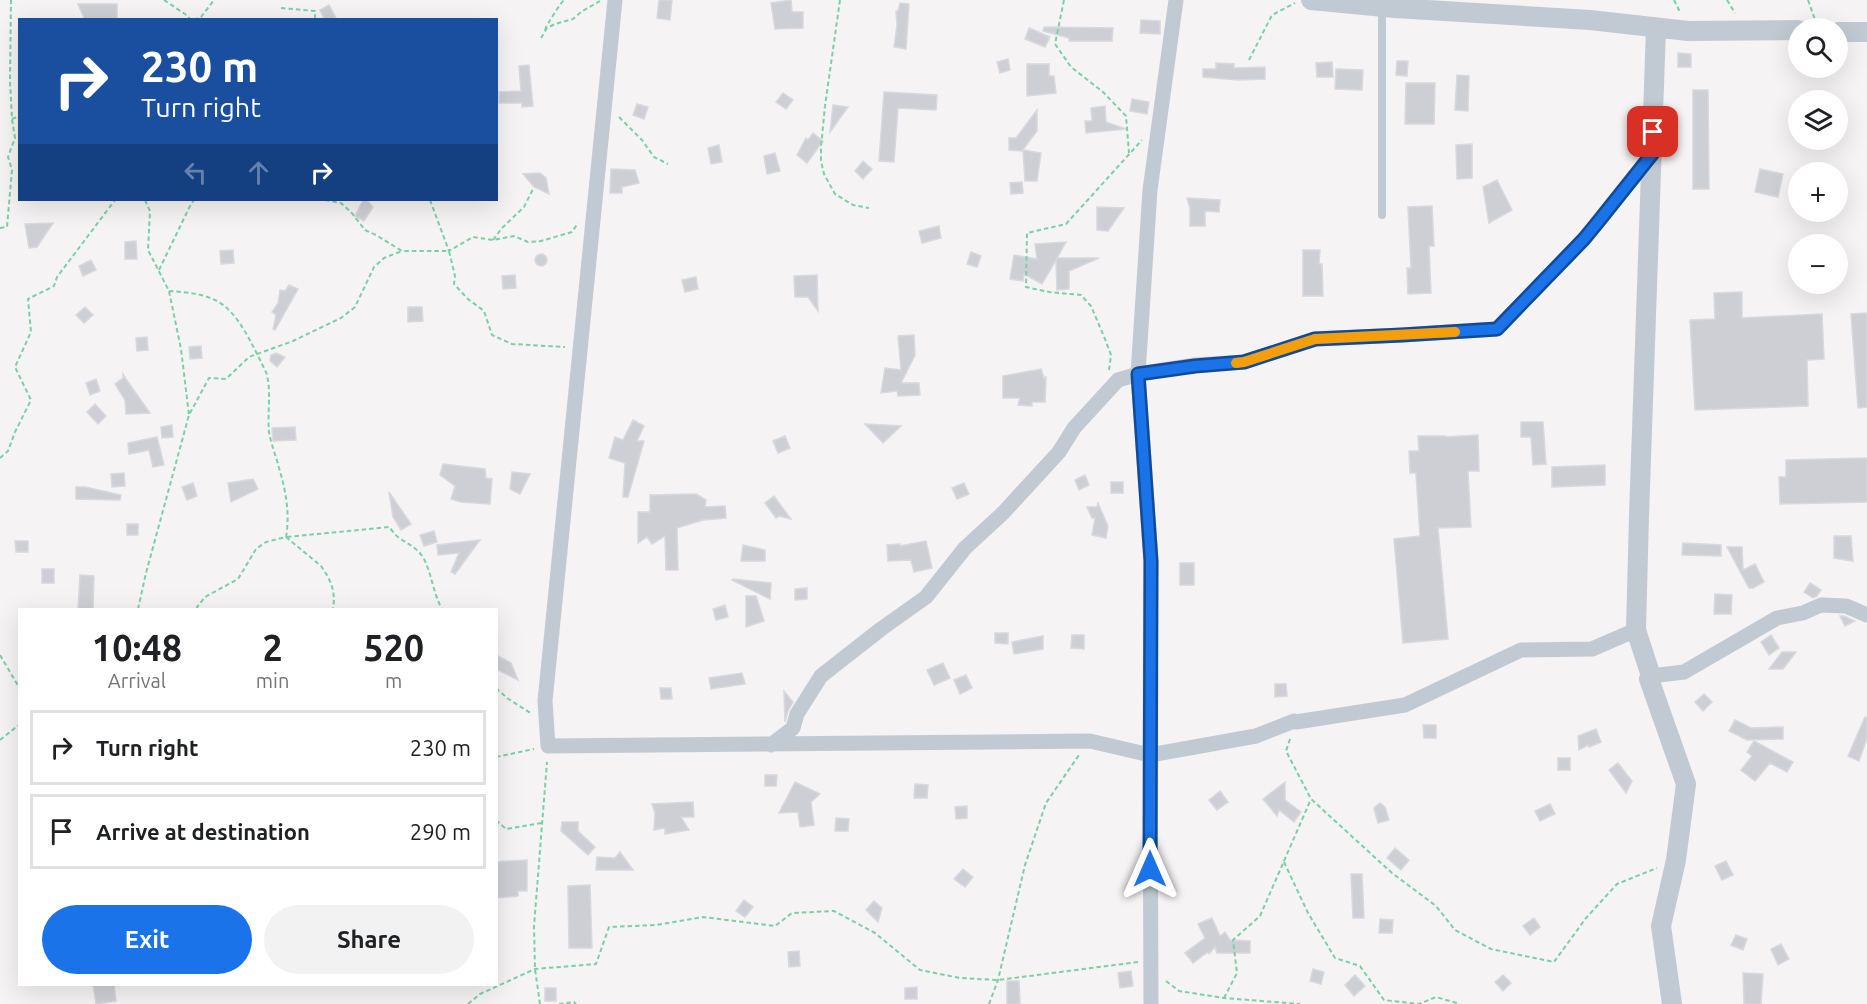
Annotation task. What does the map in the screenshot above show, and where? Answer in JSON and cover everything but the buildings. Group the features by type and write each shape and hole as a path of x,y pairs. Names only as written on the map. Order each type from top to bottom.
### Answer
{"street":[{"path":"615,0 545,701 548,746 771,746 1090,741 1150,755 1256,736 1294,721 1405,705 1521,650 1592,649 1636,630"},
{"path":"1151,1004 1151,561 1138,374 1150,190 1176,0"},
{"path":"1311,0 1590,20 1688,31 1788,30"},
{"path":"1656,28 1636,630 1651,676 1649,679 1686,784 1676,860 1661,926 1672,1004"},
{"path":"1848,32 1867,32"},
{"path":"771,746 793,728 797,714 820,676 926,597 965,548 1003,513 1059,452 1074,428 1118,380 1138,374 1244,362 1315,339 1497,329 1584,239 1653,153"},
{"path":"1651,676 1684,672 1777,618 1803,613 1821,605 1846,606 1867,615"}],"lane":[{"path":"1382,6 1382,215"}],"path":[{"path":"0,228 7,227 12,170 8,157 15,138 9,45 11,0"},
{"path":"164,0 190,18"},
{"path":"198,18 214,0"},
{"path":"564,0 548,22 541,38 548,28 573,19 603,0"},
{"path":"840,0 825,106 821,161 824,174 835,194 854,205 868,208"},
{"path":"1064,0 1055,45 1071,67 1103,92 1126,116 1129,153"},
{"path":"1249,60 1272,15 1300,0"},
{"path":"1808,0 1814,18"},
{"path":"281,8 315,11 315,18"},
{"path":"605,100 630,130 642,140 654,157 668,165"},
{"path":"12,119 18,117"},
{"path":"1111,388 1108,367 1111,355 1091,306 1081,296 1026,287 1027,233 1066,224 1160,121"},
{"path":"494,240 502,228 524,207 533,189"},
{"path":"0,458 8,451 31,400 15,367 32,332 28,299 54,286 57,277 114,201"},
{"path":"145,201 150,211 148,250 169,291 181,349 189,415"},
{"path":"159,270 193,201"},
{"path":"333,201 341,202 365,230 402,251"},
{"path":"430,201 449,251 455,276 454,284 484,311 492,335 512,344 581,348"},
{"path":"138,608 189,415 209,378 226,379 249,357 293,341 341,318 355,307 374,267 384,258 402,251 449,251 473,237 494,240 514,236 528,242 541,241 572,231 579,222 592,238"},
{"path":"169,291 198,294 217,300 235,316 268,379 270,439 286,501 289,521 286,537"},
{"path":"198,608 205,597 238,579 256,549 266,542 286,537 389,527 399,538 416,549 424,559 441,608"},
{"path":"286,537 321,566 335,594 333,608"},
{"path":"0,655 18,686"},
{"path":"498,690 547,724"},
{"path":"1296,722 1286,751 1311,799 1392,873 1436,906 1455,930 1491,949 1554,962 1586,918 1617,884 1676,860"},
{"path":"0,740 18,726"},
{"path":"989,1004 998,980 1026,865 1046,803 1090,741"},
{"path":"498,757 548,746 534,926 535,969 540,1004"},
{"path":"1224,998 1237,973 1233,940 1260,915 1311,799"},
{"path":"498,822 506,829 542,823"},
{"path":"1284,862 1308,912 1335,958 1360,966 1384,1000 1419,1004 1436,997 1460,1004"},
{"path":"498,986 535,969 596,964 609,927 656,925 703,917 775,926 792,913 834,911 875,933 920,970 960,978 998,980 1150,961 1167,982 1179,991 1224,998 1300,1004"},
{"path":"468,1004 480,994 498,986"},
{"path":"559,1004 574,1002 576,1004"}],"slow traffic":[{"path":"1236,363 1315,339 1455,332"}],"route":[{"path":"1150,869 1151,561 1138,374 1244,362 1315,339 1497,329 1584,239 1653,153 1653,132"}]}
